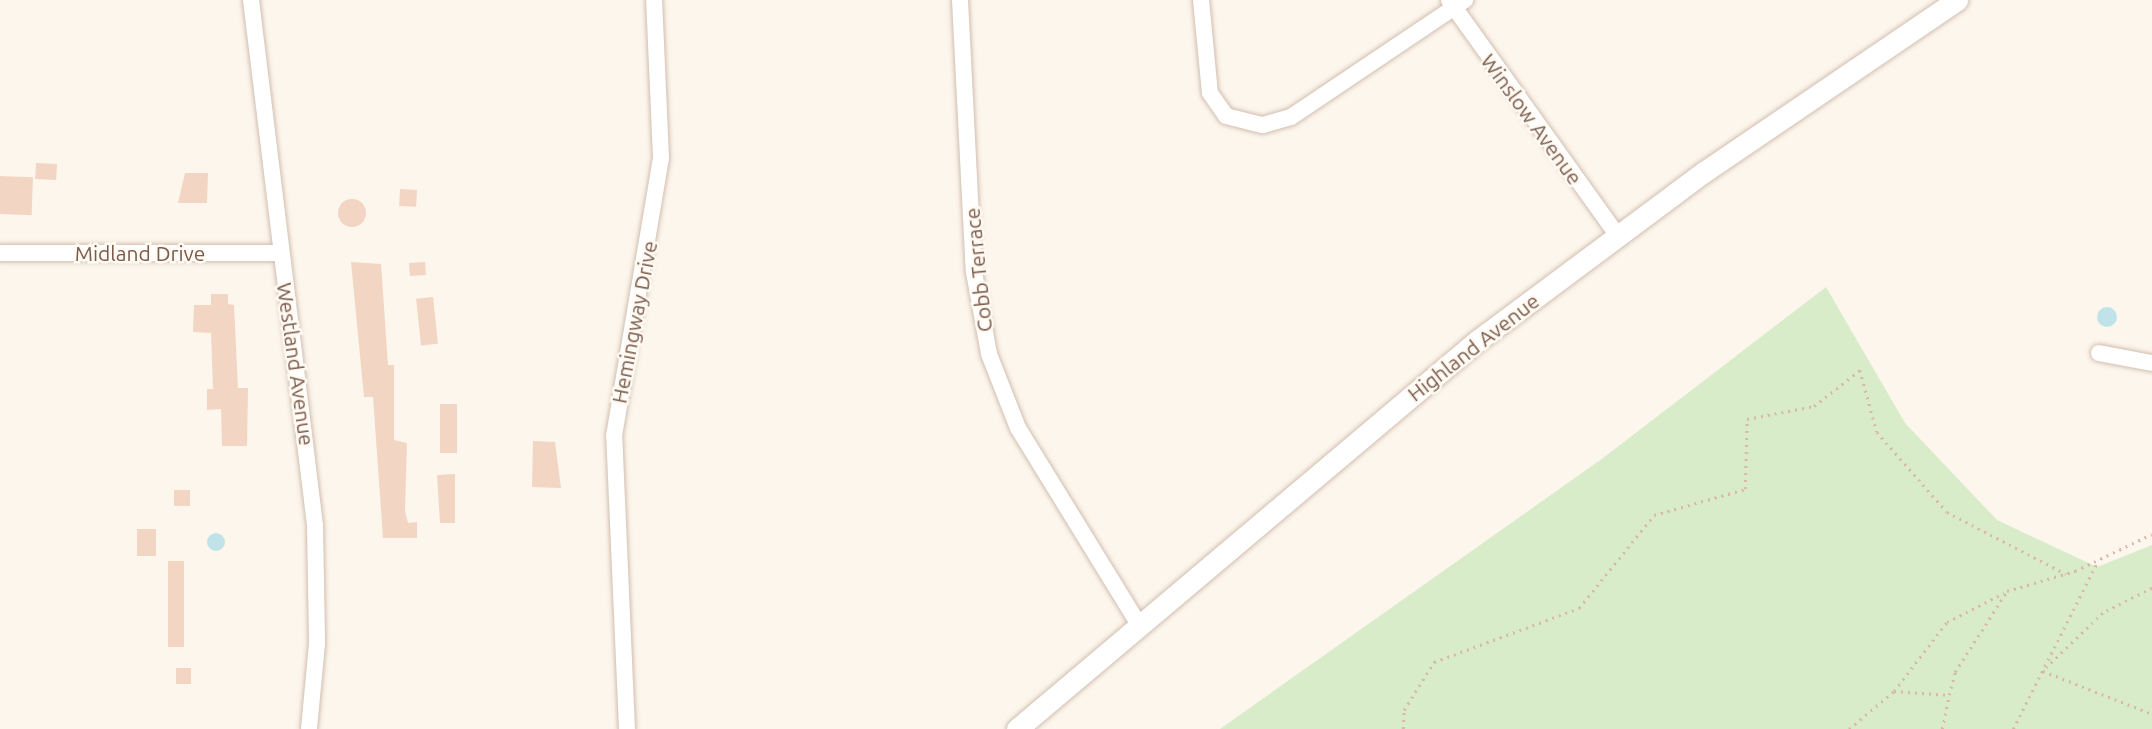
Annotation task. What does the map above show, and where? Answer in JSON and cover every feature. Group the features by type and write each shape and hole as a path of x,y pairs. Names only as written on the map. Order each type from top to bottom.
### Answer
{"street":[{"name":"Westland Avenue","path":"251,0 280,253 316,526 317,644 309,729"},
{"name":"Hemingway Drive","path":"627,729 614,436 661,158 654,0"},
{"name":"Cobb Terrace","path":"960,0 974,272 989,354 1018,428 1139,625"},
{"path":"1201,0 1210,93 1226,116 1263,125 1291,117 1456,3"},
{"name":"Highland Avenue","path":"1017,729 1477,341 1868,56 1957,0"},
{"name":"Winslow Avenue","path":"1456,3 1618,236"},
{"name":"Midland Drive","path":"0,253 280,253"},
{"path":"2099,353 2152,363"}],"path":[{"path":"1404,729 1404,710 1434,662 1579,608 1654,514 1745,489 1747,419 1814,406 1860,370 1877,432 1947,512 2066,574"},
{"path":"1849,729 1894,691 1947,622 2007,592 2066,574 2152,534"},
{"path":"2012,729 2098,561"},
{"path":"2043,671 2103,613 2152,588"},
{"path":"1942,729 1955,672 2007,592"},
{"path":"2043,671 2152,714"},
{"path":"1894,691 1950,695"}],"green space":[{"path":"1826,287 1905,423 1997,520 2097,567 2152,545 2152,729 1220,729 1603,458"}],"water":[{"path":"2107,307 2114,310 2117,317 2114,324 2107,327 2100,324 2097,317 2100,310"},
{"path":"216,533 222,536 225,542 222,548 216,551 210,548 207,542 210,536"}],"building":[{"path":"36,163 57,164 56,180 35,179"},
{"path":"185,173 208,173 207,203 178,203"},
{"path":"0,176 33,177 32,215 0,214"},
{"path":"400,189 417,190 416,207 399,206"},
{"path":"352,199 362,203 366,213 362,223 352,227 342,223 338,213 342,203"},
{"path":"351,262 381,264 388,365 394,365 394,440 407,443 405,511 408,523 417,522 417,538 383,538 373,397 364,397"},
{"path":"425,262 426,275 410,276 409,263"},
{"path":"211,294 228,294 228,304 234,305 238,388 248,388 247,446 222,446 221,409 207,410 207,389 213,389 211,333 193,332 194,305 211,305"},
{"path":"433,297 438,344 421,346 416,299"},
{"path":"440,404 457,404 457,453 440,453"},
{"path":"533,441 555,442 561,488 532,487"},
{"path":"455,474 455,523 440,523 437,475"},
{"path":"174,490 190,490 190,506 174,506"},
{"path":"137,529 156,529 156,556 137,556"},
{"path":"168,561 184,561 184,647 168,647"},
{"path":"176,668 191,668 191,684 176,684"}]}
